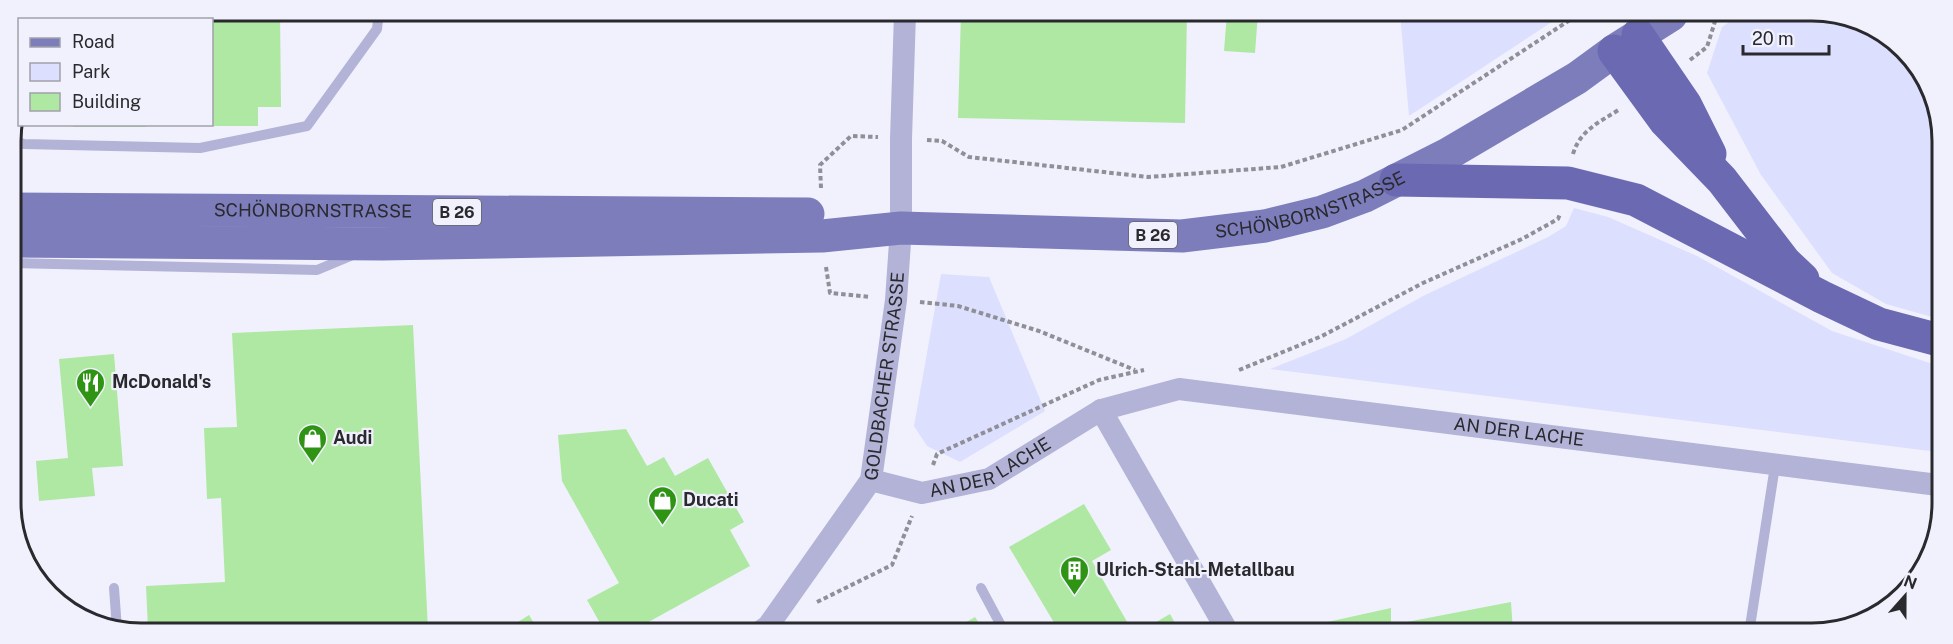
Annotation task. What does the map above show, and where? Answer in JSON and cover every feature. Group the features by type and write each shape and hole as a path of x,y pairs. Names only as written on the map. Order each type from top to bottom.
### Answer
{"highway":[{"path":"1626,43 1656,85 1665,121 1722,180 1785,262 1822,297"},
{"path":"1396,180 1568,183 1636,200 1822,297 1879,324 1932,338"}],"main road":[{"name":"SCHÖNBORNSTRASSE","path":"21,209 822,225 1182,236 1265,226 1310,215 1365,196 1448,154 1567,84 1661,21"},
{"name":"SCHÖNBORNSTRASSE","path":"21,241 382,243 822,225"}],"street":[{"name":"GOLDBACHER STRASSE","path":"770,623 871,480 896,300 902,228 901,139 905,21"},
{"name":"AN DER LACHE","path":"871,480 922,493 989,479 1101,410 1179,389 1932,484"},
{"path":"1101,410 1223,623"}],"lane":[{"path":"21,143 200,148 308,126 377,29 378,21"},
{"path":"21,263 317,270 382,243"},
{"path":"1751,623 1775,466"},
{"path":"114,588 116,620"},
{"path":"981,588 1000,623"}],"path":[{"path":"1137,370 1039,331 958,306 830,293 822,225 820,165 851,136 942,141 969,157 1148,177 1281,167 1402,130 1568,21"},
{"path":"1242,375 1230,374 1322,336 1423,283 1522,239 1557,219 1564,204 1576,142 1583,133 1656,85 1707,47 1715,21"},
{"path":"809,606 892,565 937,454 1099,380 1137,370 1148,370"}],"green space":[{"path":"1401,21 1553,21 1409,116"},
{"path":"1730,21 1812,21 1843,25 1872,37 1885,46 1912,75 1926,103 1931,126 1932,317 1886,304 1832,273 1761,175 1707,73 1722,27"},
{"path":"1574,208 1608,217 1697,256 1832,331 1932,364 1932,451 1270,369 1346,339 1423,296 1548,237 1566,226"},
{"path":"941,274 989,277 1045,411 960,462 927,446 914,426"}],"building":[{"path":"213,21 280,21 281,107 258,107 258,126 213,126"},
{"path":"961,21 1187,21 1185,123 958,118"},
{"path":"1226,21 1257,21 1255,53 1224,51"},
{"path":"73,126 146,126 146,127"},
{"name":"Audi","path":"413,325 428,623 148,623 146,586 225,582 221,498 207,499 204,428 237,427 232,333"},
{"name":"McDonald's","path":"114,354 123,466 92,468 95,496 39,501 36,461 68,458 59,359"},
{"name":"Ducati","path":"626,429 647,466 664,457 675,476 708,458 744,522 730,530 750,566 647,623 600,623 587,600 619,583 562,481 558,435"},
{"name":"Ulrich-Stahl-Metallbau","path":"1084,504 1111,550 1092,561 1128,623 1054,623 1009,547"},
{"path":"1511,602 1512,623 1401,623"},
{"path":"1391,608 1391,623 1323,623"},
{"path":"1170,614 1175,623 1154,623"},
{"path":"529,615 534,623 516,623"},
{"path":"975,617 979,623 965,623"}],"place":[{"name":"McDonald's","path":"91,408"},
{"name":"Audi","path":"312,464"},
{"name":"Ducati","path":"662,526"},
{"name":"Ulrich-Stahl-Metallbau","path":"1075,596"}]}
